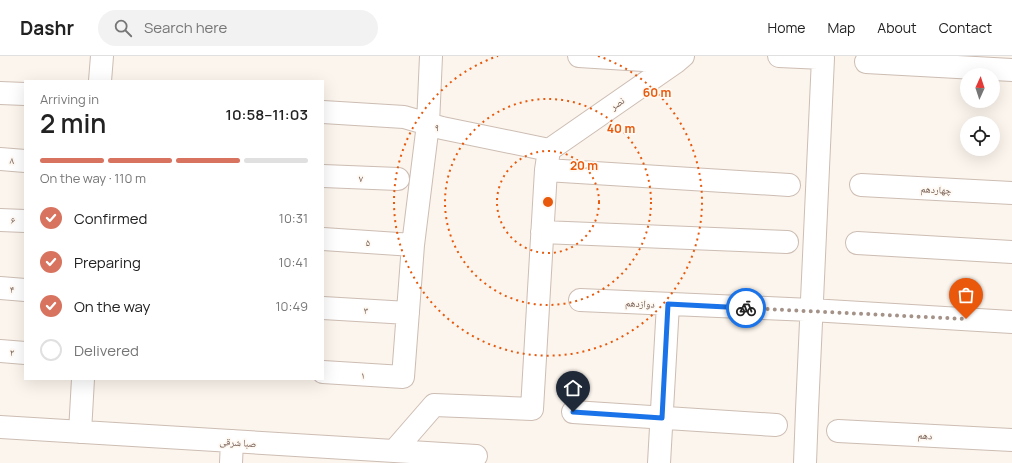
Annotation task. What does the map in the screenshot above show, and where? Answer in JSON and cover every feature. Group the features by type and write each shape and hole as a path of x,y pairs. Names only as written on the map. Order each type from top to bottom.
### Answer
{"street":[{"path":"100,80 102,56"},
{"path":"408,313 413,245 428,124 431,56"},
{"path":"579,56 679,59"},
{"path":"779,56 823,58 805,463"},
{"name":"نصر","path":"548,160 679,59"},
{"path":"866,62 1012,70"},
{"path":"0,93 24,94"},
{"name":"۹","path":"324,112 404,117 548,160 790,185"},
{"name":"۸","path":"0,159 24,160"},
{"path":"394,451 434,405 532,409 542,232 548,160"},
{"name":"۷","path":"324,176 398,179"},
{"name":"چهاردهم","path":"861,185 1012,193"},
{"name":"۶","path":"0,220 24,221"},
{"path":"542,232 787,242"},
{"name":"۵","path":"324,239 413,245"},
{"path":"857,243 1012,252"},
{"name":"۴","path":"0,288 24,290"},
{"name":"دوازدهم","path":"580,300 811,310 1012,322"},
{"path":"659,463 668,304"},
{"name":"۳","path":"324,308 408,313"},
{"name":"۱","path":"324,372 403,377 408,313"},
{"name":"۲","path":"0,351 24,353"},
{"path":"80,432 83,380"},
{"path":"573,412 776,425"},
{"name":"صبا شرقی","path":"0,427 476,456"},
{"name":"دهم","path":"838,431 1012,440"},
{"path":"231,463 232,441"}],"way so far":[{"path":"746,308 811,310 966,319"}],"route":[{"path":"573,412 662,418 668,304 746,308"}]}
